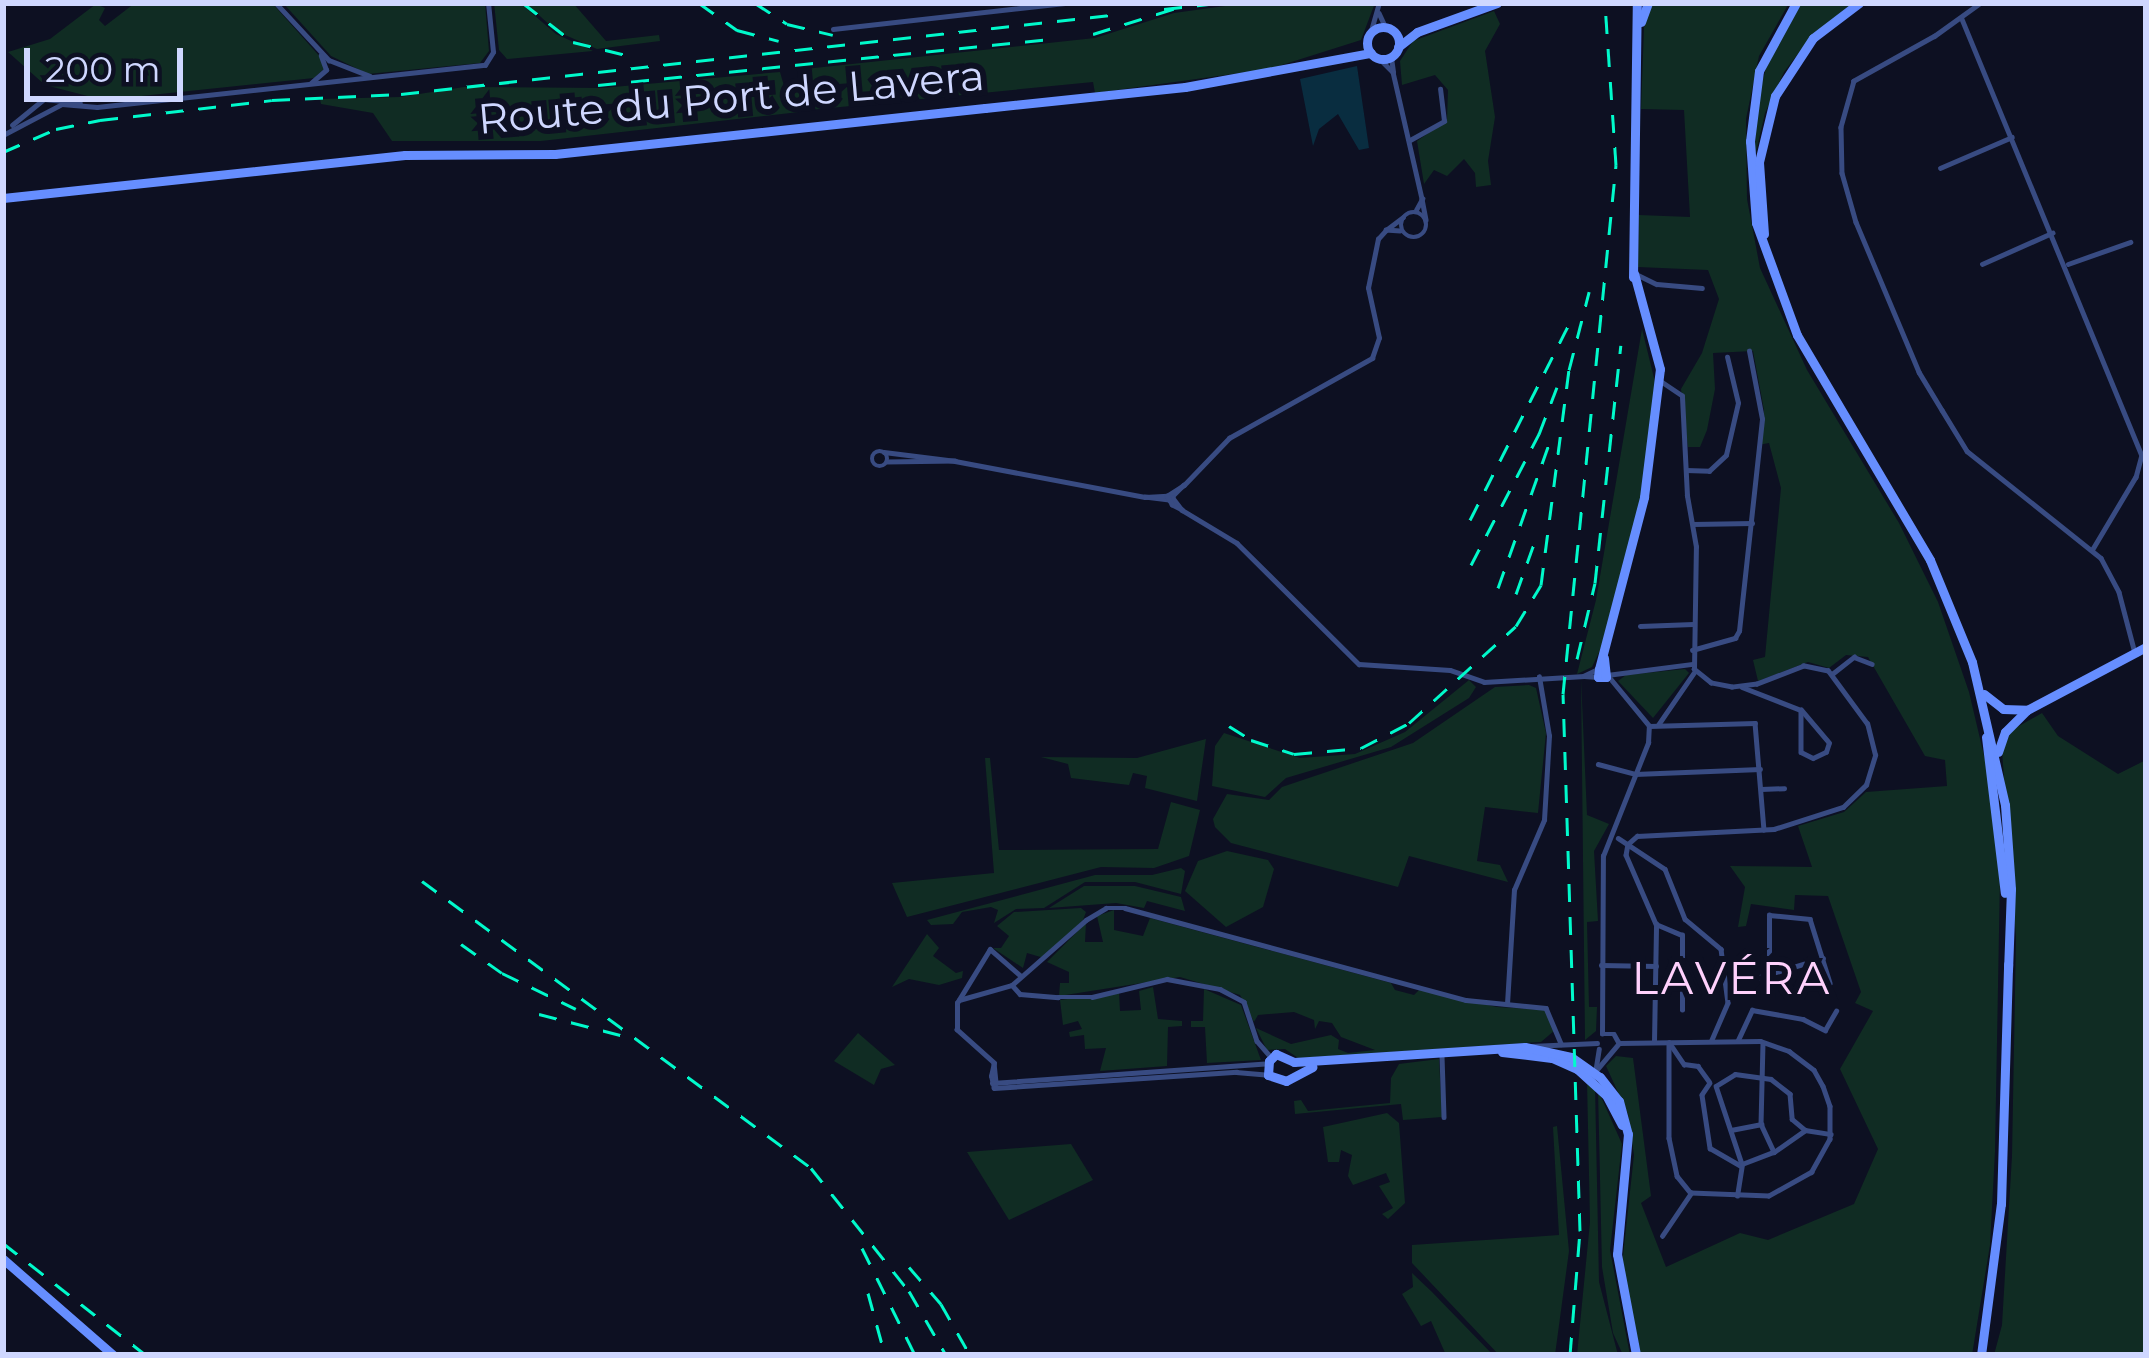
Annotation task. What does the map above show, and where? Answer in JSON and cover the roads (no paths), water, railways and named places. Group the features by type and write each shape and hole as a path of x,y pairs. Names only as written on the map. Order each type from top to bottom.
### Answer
{"main road":[{"path":"1453,19 1497,3"},
{"path":"1602,673 1644,497 1658,380 1659,349 1640,305 1634,273 1637,3"},
{"path":"1639,33 1648,3"},
{"path":"1796,3 1777,29 1759,71 1751,122 1753,208 1770,269 1816,370 1947,596 1997,758 2010,860 2008,970 2001,1204 1981,1353"},
{"path":"1770,269 1758,177 1770,109 1803,49 1859,3"},
{"name":"Route du Port de Lavera","path":"1318,60 1390,30 1453,19"},
{"name":"Route du Port de Lavera","path":"3,198 405,155 555,154 1185,87 1318,60 1385,54 1417,32 1453,19"},
{"path":"1385,54 1390,30"},
{"path":"1369,37 1385,54"},
{"path":"1909,524 1954,628 1986,738 2000,824 2008,970"},
{"path":"1997,758 2005,732 2027,710 2140,648"},
{"path":"1979,688 1997,706 2027,710"},
{"path":"1294,1068 1285,1054 1269,1065 1279,1082 1294,1068 1525,1047 1565,1052 1590,1071 1616,1096 1629,1145 1616,1254 1636,1355"},
{"path":"1294,1068 1565,1052"},
{"path":"1590,1071 1629,1145"},
{"path":"3,1259 113,1355"}],"street":[{"path":"276,3 315,47 359,75 387,76"},
{"path":"3,134 57,105 97,107 489,63 488,3"},
{"path":"833,29 1065,3"},
{"path":"1981,3 1962,19 1854,81 1840,127 1842,172 1856,222 1919,372 1967,451 2093,549 2110,570 2140,648"},
{"path":"1378,5 1390,30"},
{"path":"1369,37 1378,5"},
{"path":"1962,19 2142,455 2136,477 2093,549"},
{"path":"305,84 317,81 326,70 315,47"},
{"path":"1385,54 1410,140 1426,220 1418,237 1386,230"},
{"path":"1385,54 1393,72"},
{"path":"1410,140 1444,121 1440,89"},
{"path":"1940,168 2012,137"},
{"path":"1170,498 1223,442 1372,358 1378,338 1368,288 1378,239 1422,199"},
{"path":"1413,212 1426,220"},
{"path":"1403,217 1403,232"},
{"path":"1982,264 2053,233"},
{"path":"2066,265 2130,242"},
{"path":"1634,273 1657,284 1702,288"},
{"path":"1692,650 1735,638 1739,631 1762,414 1749,351"},
{"path":"1686,470 1709,471 1726,455 1738,403 1727,357"},
{"path":"1658,380 1682,396 1693,524 1694,668 1658,725"},
{"path":"955,461 887,462 879,467 872,461 875,453 884,452 955,461 1145,497 1170,498 1237,543 1352,661 1383,669 1506,682 1694,668 1715,685 1742,687 1801,710 1829,743 1828,750 1816,758 1801,752 1801,710"},
{"path":"884,452 887,462"},
{"path":"1693,524 1752,523"},
{"path":"1640,626 1693,625"},
{"path":"1832,674 1854,657 1872,664"},
{"path":"1654,1042 1656,924 1626,856 1628,844 1636,836 1764,830 1843,807 1871,774 1875,755 1870,729 1832,674 1804,666 1742,687"},
{"path":"1602,673 1649,726"},
{"path":"1507,1004 1513,898 1544,820 1549,736 1543,676"},
{"path":"1649,726 1751,721 1759,728 1764,830"},
{"path":"1590,1071 1603,1034 1603,856 1616,836 1649,726"},
{"path":"1598,764 1635,774 1760,769"},
{"path":"1761,789 1784,788"},
{"path":"1616,836 1668,874 1694,927 1721,949 1728,1003 1712,1040"},
{"path":"959,1000 1012,985 1096,913 1125,908 1466,1000 1546,1008 1565,1052"},
{"path":"1769,971 1769,915 1810,919 1830,983"},
{"path":"1656,924 1682,935"},
{"path":"1682,935 1694,927"},
{"path":"1682,935 1682,1010"},
{"path":"1012,985 1021,994 1092,997 1177,979 1239,998 1269,1065 994,1085 994,1063 957,1030 959,1000 990,949 1022,976"},
{"path":"1726,987 1823,958"},
{"path":"1601,965 1655,966"},
{"path":"965,985 974,996"},
{"path":"1738,1040 1752,1010 1803,1019 1825,1030 1836,1011"},
{"path":"1550,1043 1558,1031"},
{"path":"1603,1034 1614,1034 1618,1043"},
{"path":"1590,1071 1618,1043 1738,1040 1789,1052 1814,1070 1830,1106 1831,1134 1813,1172 1769,1196 1691,1193 1677,1176 1669,1138 1669,1042"},
{"path":"1669,1042 1684,1064 1698,1066 1713,1084 1742,1165 1737,1196"},
{"path":"1762,1042 1766,1057 1758,1076 1761,1124 1774,1152"},
{"path":"1525,1047 1550,1043 1565,1052"},
{"path":"1565,1052 1585,1044 1607,1054"},
{"path":"1442,1056 1444,1118"},
{"path":"1742,1165 1710,1148 1702,1095 1736,1074 1758,1076 1790,1094 1792,1119 1805,1130 1831,1134"},
{"path":"1731,1130 1761,1124"},
{"path":"1742,1165 1774,1152 1805,1130"},
{"path":"1662,1236 1691,1193"}],"water":[{"path":"1357,66 1369,148 1359,150 1338,114 1319,129 1313,146 1300,79"}],"railway":[{"path":"523,3 573,42 634,57"},
{"path":"699,3 737,30 779,41"},
{"path":"755,3 787,24 833,35"},
{"path":"1164,9 1218,3"},
{"path":"1570,1355 1580,1231 1563,694 1616,165 1605,3"},
{"path":"1093,34 1179,7"},
{"path":"3,152 56,129 100,120 272,100 401,94 1111,15"},
{"path":"598,85 1051,39"},
{"path":"1229,726 1251,740 1294,754 1361,748 1409,723 1516,626 1541,585 1569,370 1589,292"},
{"path":"1470,520 1568,326"},
{"path":"1577,659 1595,583 1621,345"},
{"path":"1471,565 1539,434 1557,387"},
{"path":"1498,588 1550,441"},
{"path":"1516,594 1536,538"},
{"path":"422,881 811,1168 909,1291 946,1355"},
{"path":"461,944 502,973 576,1009"},
{"path":"539,1014 620,1035"},
{"path":"3,1243 146,1355"},
{"path":"862,1248 915,1355"},
{"path":"909,1267 941,1304 970,1355"},
{"path":"868,1293 885,1355"}],"district":[{"name":"LAVÉRA","path":"1732,978"}]}
